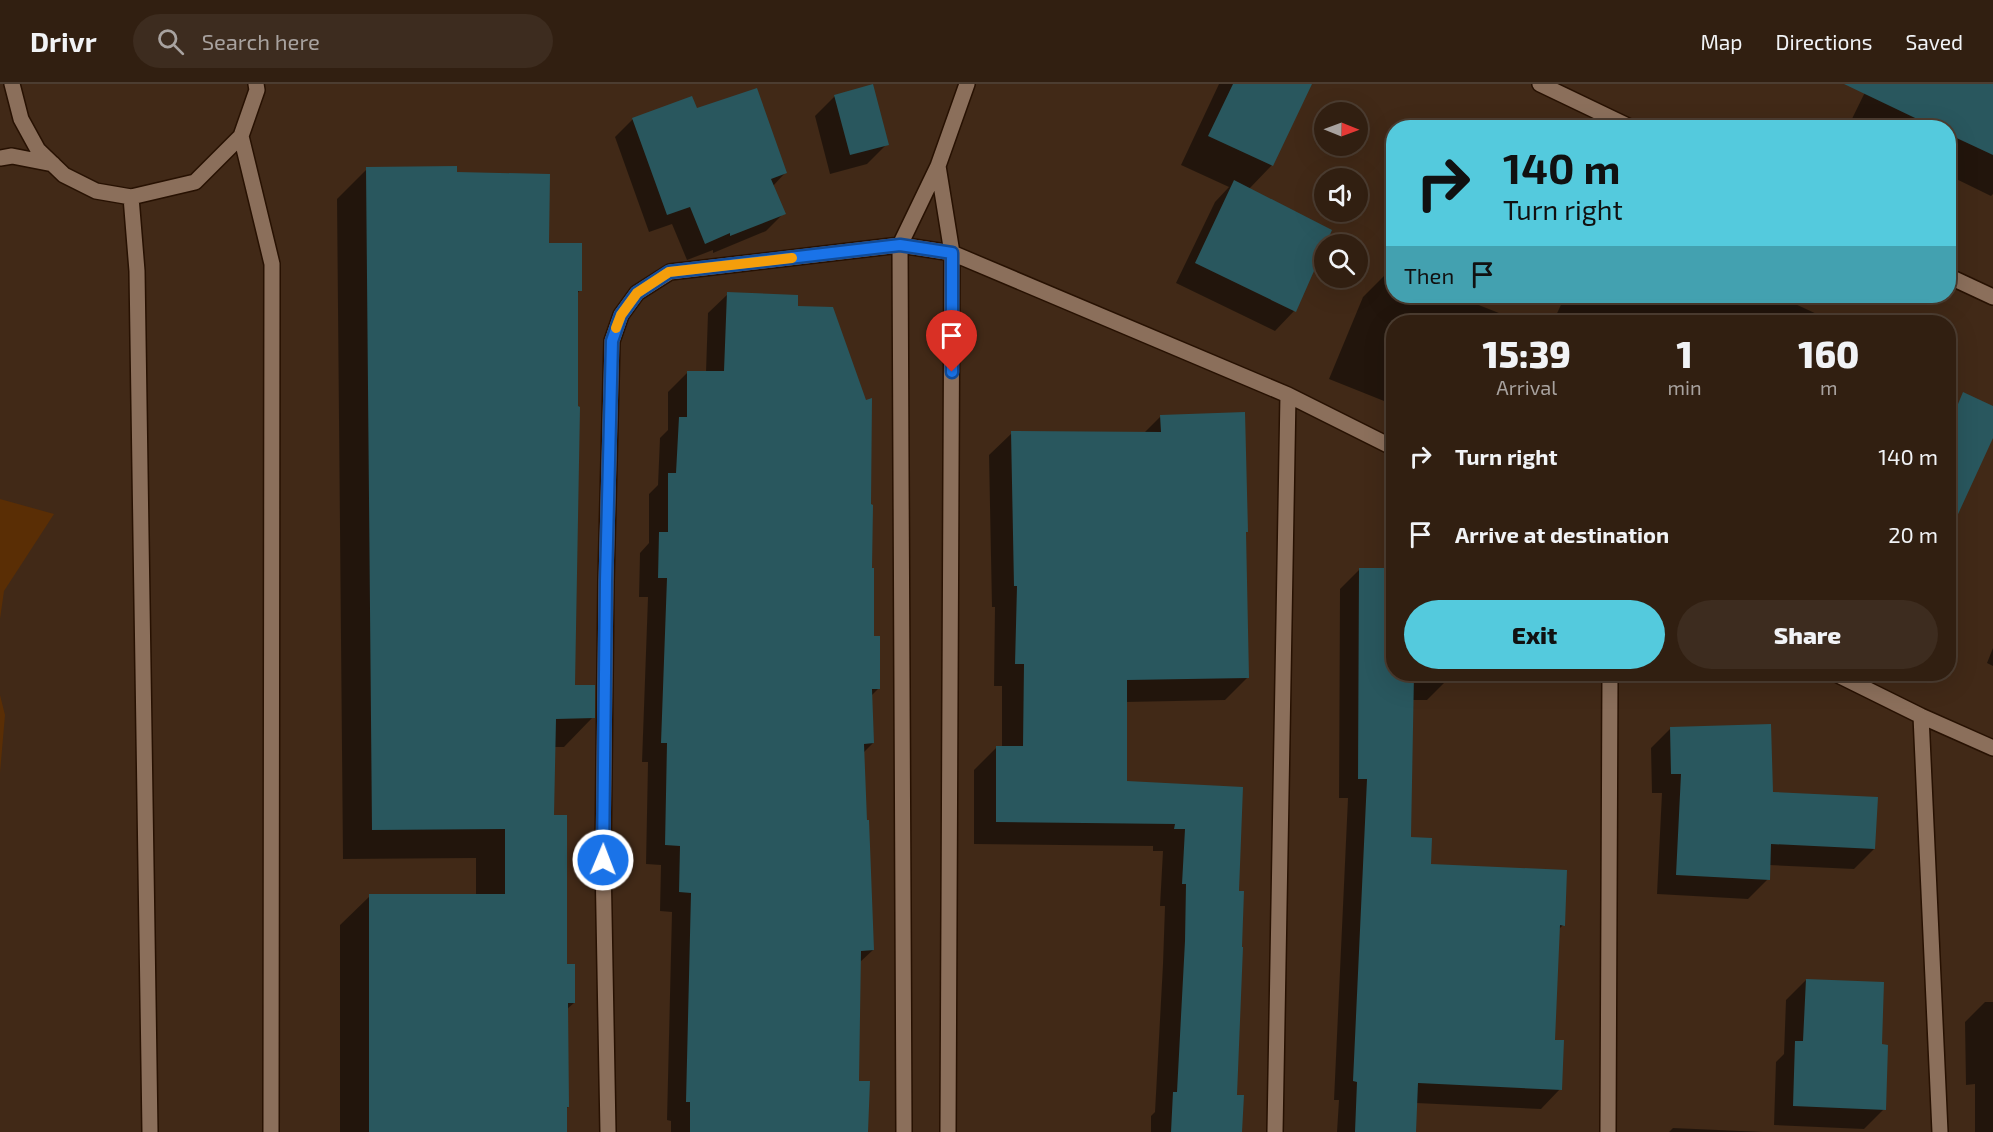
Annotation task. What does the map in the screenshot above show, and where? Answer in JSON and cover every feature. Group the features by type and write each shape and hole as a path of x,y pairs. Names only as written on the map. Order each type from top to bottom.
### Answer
{"street":[{"path":"0,99 12,84"},
{"path":"12,84 21,119 38,150 64,175 96,191 131,197 195,182 241,136 257,90 256,84"},
{"path":"904,1132 900,245 938,166 967,84"},
{"path":"1540,84 1615,120"},
{"path":"241,136 272,264 271,1132"},
{"path":"0,158 12,156 53,164"},
{"path":"938,166 952,253 948,1132"},
{"path":"131,197 137,282 150,1132"},
{"path":"608,1132 603,860 606,581 612,341 621,315 637,293 669,272 900,245 952,253 1288,395 1386,444"},
{"path":"1956,280 1993,297"},
{"path":"1275,1132 1288,395"},
{"path":"1608,1132 1610,681"},
{"path":"1850,681 1993,748"},
{"path":"1921,716 1940,1132"}],"shaded area":[{"path":"0,499 54,514 4,591 0,619"},
{"path":"0,695 5,715 0,773"}],"building":[{"path":"873,84 889,145 850,155 834,95"},
{"path":"1233,84 1312,84 1273,166 1208,136"},
{"path":"1844,84 1993,84 1993,155 1956,138 1956,120 1919,120"},
{"path":"757,88 787,173 771,179 786,214 705,244 690,207 667,215 632,118 692,96 697,108"},
{"path":"457,166 457,172 550,174 549,243 582,243 582,291 578,291 578,406 580,407 575,685 595,685 595,718 556,719 554,815 567,815 567,964 575,964 575,1003 568,1003 569,1107 567,1107 567,1132 369,1132 369,894 505,894 505,829 372,830 366,167"},
{"path":"1234,180 1332,230 1330,234 1314,234 1314,271 1296,312 1195,263"},
{"path":"727,292 798,295 798,306 833,307 866,400 872,398 872,568 874,568 874,636 880,636 880,689 872,689 874,743 864,744 874,950 861,951 859,1081 870,1081 868,1132 690,1132 690,1102 686,1102 691,893 679,892 680,846 665,845 667,743 661,743 667,578 658,578 659,532 668,532 668,473 676,473 679,417 687,417 687,371 724,371"},
{"path":"1963,392 1993,406 1993,438 1956,519 1956,403 1958,404"},
{"path":"1245,412 1249,678 1127,680 1127,781 1243,787 1239,891 1244,891 1243,947 1237,1095 1244,1095 1242,1132 1171,1132 1173,1092 1177,1092 1185,941 1186,884 1182,884 1185,829 1174,829 1175,824 996,822 996,746 1023,746 1024,664 1015,664 1017,586 1014,586 1011,431 1161,432 1160,415"},
{"path":"1359,568 1386,568 1386,681 1414,681 1411,837 1432,838 1431,864 1567,870 1565,926 1560,925 1555,1040 1564,1040 1562,1090 1418,1083 1416,1132 1355,1132 1357,1082 1353,1081 1367,779 1358,779"},
{"path":"1771,724 1773,792 1878,797 1875,849 1771,844 1770,880 1676,875 1681,774 1671,774 1670,727"},
{"path":"1806,979 1884,982 1882,1044 1888,1045 1886,1110 1793,1106 1795,1041 1803,1041"}],"slow traffic":[{"path":"616,328 621,315 637,293 669,272 792,258"}],"route":[{"path":"603,860 606,581 612,341 621,315 637,293 669,272 900,245 952,253 952,372"}]}
